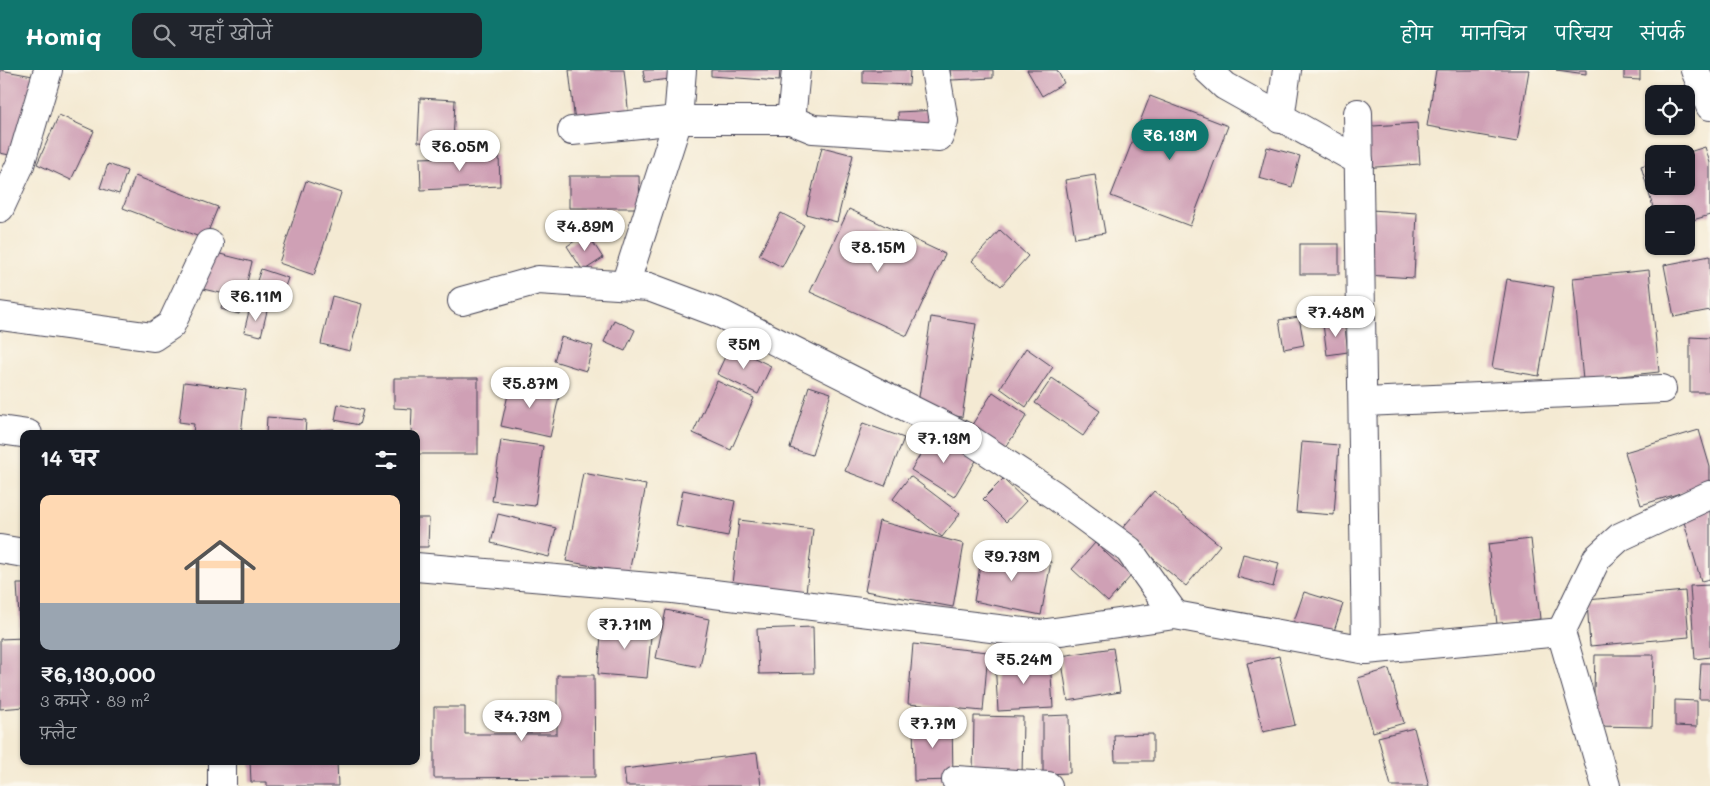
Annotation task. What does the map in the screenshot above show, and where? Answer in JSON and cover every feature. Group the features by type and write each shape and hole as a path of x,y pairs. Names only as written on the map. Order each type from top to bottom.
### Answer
{"street":[{"path":"625,285 678,120 682,70"},
{"path":"791,120 796,70"},
{"path":"572,131 678,120 791,120 813,129 939,137 944,121 935,70"},
{"path":"1208,70 1225,86 1280,119 1359,161"},
{"path":"1280,119 1287,70"},
{"path":"1695,70 1710,106"},
{"path":"0,208 10,163 45,71"},
{"path":"1358,113 1364,402 1366,650"},
{"path":"0,316 153,337 171,325 208,244"},
{"path":"462,301 538,280 649,286 721,314 966,437 1054,495 1129,550 1175,615"},
{"path":"1364,402 1662,389"},
{"path":"0,430 20,433"},
{"path":"1606,786 1561,632 1597,558 1620,537 1710,495"},
{"path":"0,549 20,552"},
{"path":"420,567 673,589 1040,634 1175,615 1366,650 1561,632"},
{"path":"222,765 222,786"},
{"path":"956,780 1048,786"}],"building":[{"path":"0,70 33,76 14,156 0,153"},
{"path":"569,70 624,70 629,117 575,123"},
{"path":"643,70 669,70 670,79 645,82"},
{"path":"711,70 780,70 779,81 711,76"},
{"path":"863,70 910,70 909,85 863,83"},
{"path":"950,70 993,70 993,78 951,80"},
{"path":"1027,70 1057,70 1064,83 1042,96"},
{"path":"1436,70 1529,70 1517,142 1427,126"},
{"path":"1556,70 1586,70 1586,74"},
{"path":"1624,70 1640,70 1640,80 1624,79"},
{"path":"1150,96 1228,126 1190,226 1111,196"},
{"path":"420,98 455,100 453,144 418,142"},
{"path":"938,110 939,130 899,132 898,112"},
{"path":"59,115 94,131 71,180 37,164"},
{"path":"1417,123 1420,164 1362,168 1359,127"},
{"path":"822,147 853,155 837,222 806,214"},
{"path":"1267,147 1300,156 1292,187 1259,178"},
{"path":"1705,147 1710,163 1710,215 1695,219 1695,205 1652,205 1649,195 1695,195 1695,150"},
{"path":"499,155 500,186 421,190 420,158"},
{"path":"108,164 127,171 119,194 100,188"},
{"path":"1645,165 1645,180 1641,166"},
{"path":"1095,175 1105,233 1075,238 1065,180"},
{"path":"135,176 218,207 205,239 123,208"},
{"path":"569,176 639,176 640,208 569,208"},
{"path":"306,181 341,193 314,275 279,263"},
{"path":"849,209 945,254 907,336 810,292"},
{"path":"1371,210 1417,213 1414,278 1367,275"},
{"path":"781,213 804,225 782,267 759,255"},
{"path":"1000,230 1028,256 1001,286 972,261"},
{"path":"587,233 603,258 583,271 567,246"},
{"path":"1300,244 1339,244 1339,274 1300,274"},
{"path":"212,252 252,262 239,314 221,309 225,294 203,289"},
{"path":"1710,256 1710,310 1674,317 1664,265"},
{"path":"261,269 288,278 278,307 251,298"},
{"path":"1649,270 1659,372 1583,380 1573,278"},
{"path":"1507,279 1554,287 1539,376 1492,368"},
{"path":"332,296 362,304 350,351 321,344"},
{"path":"250,307 267,311 261,336 244,332"},
{"path":"931,317 976,324 962,417 917,410"},
{"path":"1299,317 1304,345 1284,349 1279,320"},
{"path":"614,320 635,330 625,351 604,342"},
{"path":"1344,321 1348,352 1327,355 1323,324"},
{"path":"561,337 593,346 586,371 554,361"},
{"path":"1690,337 1710,338 1710,392 1690,392"},
{"path":"730,346 771,366 758,394 717,374"},
{"path":"1026,348 1053,367 1026,407 1000,388"},
{"path":"394,378 478,378 478,454 420,454 420,430 411,430 412,409 394,408"},
{"path":"1052,378 1100,411 1083,436 1035,403"},
{"path":"511,381 560,392 550,437 501,426"},
{"path":"717,381 754,398 731,450 693,433"},
{"path":"184,382 246,390 241,430 193,430 194,424 179,422"},
{"path":"809,386 831,393 812,455 790,448"},
{"path":"993,392 1027,415 1002,453 968,431"},
{"path":"338,404 363,410 359,425 335,420"},
{"path":"267,417 306,420 305,430 266,430"},
{"path":"863,423 904,438 885,486 845,471"},
{"path":"1699,430 1710,467 1710,484 1641,505 1625,452"},
{"path":"934,432 977,459 954,497 911,470"},
{"path":"501,440 543,446 535,506 492,501"},
{"path":"1302,442 1339,445 1334,515 1296,512"},
{"path":"583,473 646,485 629,573 566,561"},
{"path":"910,476 960,514 942,537 893,499"},
{"path":"1003,479 1026,501 1006,522 983,499"},
{"path":"683,490 735,501 728,536 676,526"},
{"path":"1154,491 1220,545 1186,586 1120,531"},
{"path":"1710,508 1710,579 1701,581 1682,515"},
{"path":"498,514 556,528 549,557 491,543"},
{"path":"420,518 429,518 428,547 420,547"},
{"path":"739,520 813,529 806,593 732,584"},
{"path":"879,521 964,544 953,607 865,591"},
{"path":"1531,539 1540,619 1497,624 1488,544"},
{"path":"1095,543 1131,576 1108,602 1072,569"},
{"path":"983,549 1051,562 1041,615 974,601"},
{"path":"1243,554 1279,563 1273,587 1237,577"},
{"path":"17,584 20,584 20,633"},
{"path":"1710,585 1710,657 1695,659 1690,586"},
{"path":"1685,591 1689,637 1590,646 1587,600"},
{"path":"1304,592 1343,604 1332,637 1293,624"},
{"path":"666,610 709,619 700,667 656,658"},
{"path":"602,621 652,626 647,678 598,674"},
{"path":"813,627 814,673 759,674 757,629"},
{"path":"20,638 20,707 0,709 0,639"},
{"path":"913,644 988,652 983,711 908,704"},
{"path":"1113,648 1120,692 1068,701 1061,656"},
{"path":"1595,655 1654,655 1652,727 1593,726"},
{"path":"1279,656 1295,725 1263,732 1247,663"},
{"path":"1050,659 1053,708 998,711 995,662"},
{"path":"1701,663 1710,663 1710,699 1699,699"},
{"path":"1389,669 1404,723 1373,732 1358,678"},
{"path":"557,675 594,675 595,777 434,778 434,707 465,707 465,734 557,734"},
{"path":"1675,700 1697,701 1697,727 1675,726"},
{"path":"1069,715 1070,773 1043,774 1043,716"},
{"path":"974,716 1023,717 1022,777 973,776"},
{"path":"913,717 952,717 953,780 914,781"},
{"path":"1414,728 1429,786 1391,786 1378,737"},
{"path":"1153,734 1153,761 1115,761 1114,735"},
{"path":"757,753 761,786 626,786 624,769"},
{"path":"250,765 337,765 338,786 267,786 267,782 251,782"}]}
